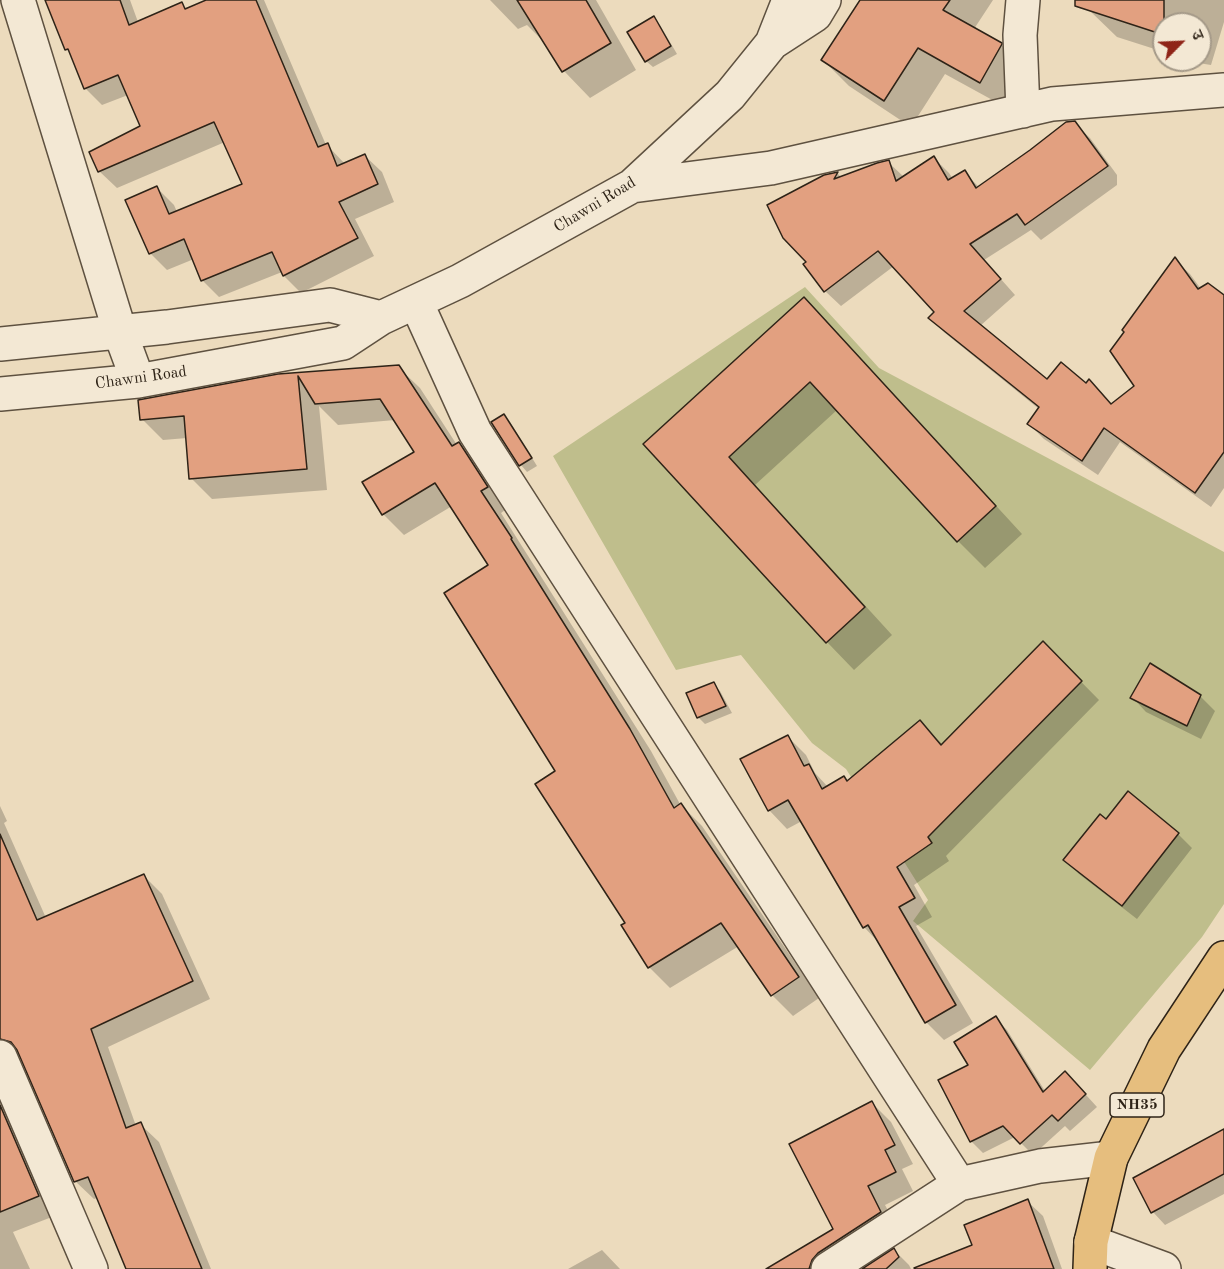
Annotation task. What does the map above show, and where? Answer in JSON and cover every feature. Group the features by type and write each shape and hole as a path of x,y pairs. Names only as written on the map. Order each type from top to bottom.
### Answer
{"highway":[{"name":"NH35","path":"1090,1255 1111,1158 1164,1048 1224,958"}],"street":[{"path":"18,0 120,332 138,381"},
{"name":"Chawni Road","path":"772,43 789,0"},
{"name":"Chawni Road","path":"0,394 138,381 343,343 381,318 460,281 632,186 729,95 772,43 814,15 824,0"},
{"path":"1023,0 1020,35 1023,111"},
{"path":"632,186 771,168 1052,104 1224,90"},
{"path":"416,302 475,432 959,1184"},
{"path":"0,344 167,327 330,305 381,318"},
{"path":"0,1057 91,1269"},
{"path":"828,1269 959,1184 1040,1166 1111,1158"},
{"path":"1090,1255 1164,1269"}],"shaded area":[{"path":"805,287 879,368 1224,552 1224,904 1202,937 1090,1070 913,921 928,900 846,769 812,743 741,655 676,670 553,456"}],"building":[{"path":"45,0 120,0 129,25 182,2 185,9 206,0 256,0 318,147 328,143 337,166 365,154 378,184 339,202 358,238 283,276 272,252 201,281 184,239 149,254 125,200 157,186 169,214 242,184 214,122 98,172 89,152 140,126 118,75 84,89"},
{"path":"517,0 586,0 611,43 562,72"},
{"path":"860,0 950,0 943,10 1002,44 980,83 918,48 884,101 821,60"},
{"path":"1075,0 1164,0 1164,12 1152,12 1152,31 1075,6"},
{"path":"654,16 671,46 645,62 627,32"},
{"path":"1075,121 1108,166 1025,225 1017,214 970,244 1001,279 964,311 1047,379 1061,362 1086,383 1089,379 1111,404 1134,386 1110,351 1124,332 1122,330 1175,257 1198,289 1208,283 1224,295 1224,452 1195,493 1104,428 1082,461 1027,424 1039,407 928,318 934,312 878,251 824,292 803,264 806,262 783,238 767,205 824,175 838,172 834,179 889,160 896,181 934,156 948,180 965,170 976,188 1066,122"},
{"path":"804,297 996,506 957,542 810,382 729,457 865,607 826,643 643,444"},
{"path":"399,365 452,446 459,442 488,487 481,491 630,729 674,808 681,803 799,977 771,996 721,923 648,968 621,925 625,923 535,784 555,771 444,593 488,565 435,483 382,515 362,482 414,452 380,399 315,404 298,376 307,469 189,479 184,416 140,420 138,400 278,374"},
{"path":"504,414 532,458 519,466 491,422"},
{"path":"1043,641 1082,681 928,837 932,843 897,867 915,898 899,907 956,1005 925,1023 868,925 863,928 788,800 768,811 740,759 788,735 804,766 809,764 822,789 844,776 847,781 920,720 941,745"},
{"path":"1150,663 1201,695 1187,726 1130,698"},
{"path":"714,682 726,706 697,718 686,693"},
{"path":"1128,791 1179,833 1122,906 1063,860 1100,814 1106,819"},
{"path":"0,834 37,920 144,874 193,981 91,1029 126,1128 141,1122 202,1269 126,1269 88,1177 74,1182 17,1050 11,1042 0,1039"},
{"path":"996,1016 1043,1092 1065,1071 1086,1094 1058,1121 1052,1115 1020,1144 1003,1126 970,1142 938,1080 968,1065 954,1042"},
{"path":"872,1101 895,1145 885,1150 896,1172 868,1186 881,1212 818,1253 809,1269 766,1269 833,1229 789,1144"},
{"path":"0,1105 39,1196 0,1212"},
{"path":"1224,1129 1224,1174 1151,1213 1133,1178"},
{"path":"1028,1199 1054,1269 914,1268 972,1245 964,1225"},
{"path":"894,1248 899,1257 886,1269 862,1269"}]}
